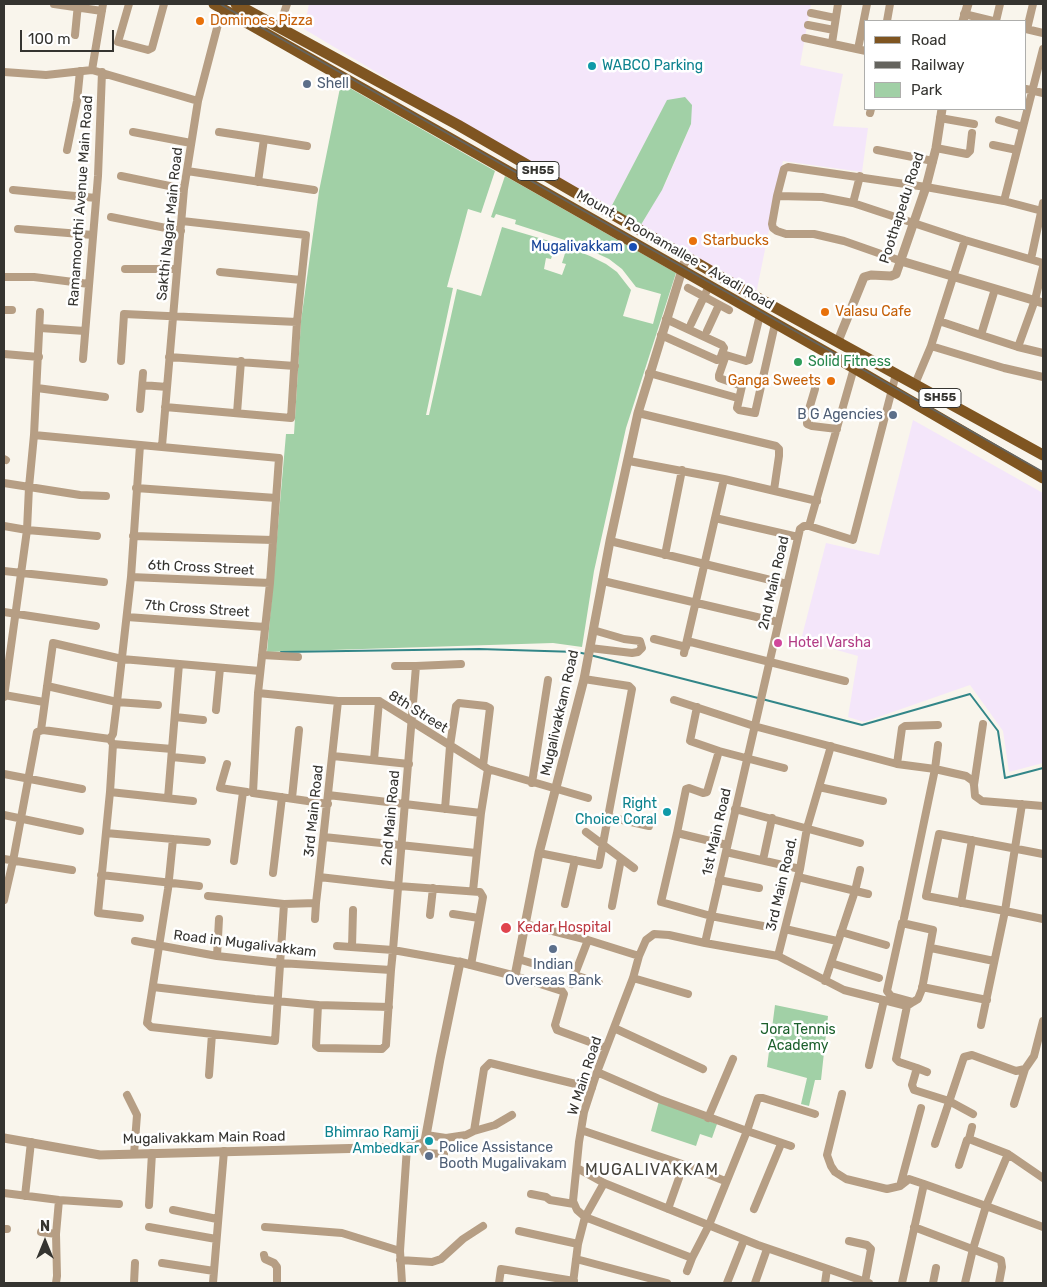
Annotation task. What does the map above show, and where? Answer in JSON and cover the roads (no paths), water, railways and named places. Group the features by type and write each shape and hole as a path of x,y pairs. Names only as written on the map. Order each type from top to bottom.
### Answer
{"main road":[{"name":"Mount - Poonamallee - Avadi Road","path":"236,4 521,161 686,257 1043,455"},
{"name":"Mount - Poonamallee - Avadi Road","path":"218,6 681,271 706,291 760,315 807,341 1043,478"},
{"path":"513,175 521,161"},
{"path":"807,341 815,328"}],"street":[{"path":"54,4 102,7 92,70"},
{"path":"129,4 118,42 151,50 164,4"},
{"path":"280,28 287,4"},
{"path":"832,43 838,4"},
{"path":"865,20 867,4"},
{"path":"886,20 890,4"},
{"path":"968,4 964,18 984,20"},
{"path":"994,20 1000,4"},
{"path":"1027,25 1033,4"},
{"path":"75,35 78,6"},
{"name":"Sakthi Nagar Main Road","path":"162,446 184,189 198,101 218,6"},
{"path":"811,13 835,18"},
{"path":"808,25 834,30"},
{"path":"1027,29 1043,33"},
{"path":"805,38 862,50 864,32"},
{"path":"1027,102 1029,89 1043,49"},
{"path":"4,72 46,74 92,70 198,101"},
{"path":"67,150 77,101 80,71"},
{"name":"Ramamoorthi Avenue Main Road","path":"83,359 96,198 102,72"},
{"path":"1029,89 1043,93"},
{"name":"Poothapedu Road","path":"838,341 864,278 871,275 895,275 902,261 933,161 942,110"},
{"path":"1004,201 1026,110"},
{"path":"940,118 974,124"},
{"path":"999,120 1023,127"},
{"path":"134,132 191,143"},
{"path":"219,132 307,146"},
{"path":"936,148 967,154 970,151 972,134"},
{"path":"258,182 264,139"},
{"path":"993,145 1017,150"},
{"path":"877,150 933,161"},
{"path":"1031,259 1042,207 860,176 788,166 783,170 772,224 777,232 786,234 814,234 844,241 902,261 1039,302"},
{"path":"187,171 314,190"},
{"path":"121,176 184,189"},
{"path":"853,203 860,176"},
{"path":"13,190 96,198"},
{"path":"777,196 822,197 853,203 965,240 1043,263"},
{"path":"112,217 181,231"},
{"path":"165,407 291,418 297,322 306,235 182,221"},
{"path":"18,229 93,235"},
{"path":"915,384 931,346 965,240"},
{"name":"Mugalivakkam Road","path":"515,976 538,852 584,676 610,541 638,413 649,373 669,320 686,257"},
{"path":"1018,347 1039,302 1043,267"},
{"path":"125,270 177,269"},
{"path":"220,272 301,280"},
{"path":"4,277 34,276 88,284"},
{"path":"688,288 706,291 719,305 729,310"},
{"path":"981,336 995,289"},
{"path":"691,324 706,291"},
{"path":"708,330 719,305"},
{"path":"40,312 39,357 27,530 4,696 44,702"},
{"path":"121,361 124,314 297,322"},
{"path":"760,315 749,360 746,361 726,355 718,376 742,386 737,408 739,410 755,413 775,324"},
{"path":"664,336 717,360 720,359 723,352 724,348 722,345 669,320"},
{"path":"939,321 981,336 1043,353"},
{"path":"40,328 85,331"},
{"path":"931,346 1004,368 1043,377"},
{"path":"4,354 39,357"},
{"path":"169,357 295,366"},
{"path":"237,414 241,361"},
{"name":"2nd Main Road","path":"754,726 798,537 801,527 810,526 854,368"},
{"path":"140,409 143,373"},
{"path":"649,373 734,397"},
{"path":"810,526 852,540 896,374"},
{"path":"142,385 167,387"},
{"path":"37,388 105,397"},
{"path":"815,389 806,424 808,426 837,428"},
{"path":"638,413 776,446 779,456 774,490"},
{"path":"34,435 279,458 270,584 258,693 254,794"},
{"path":"140,445 131,577 111,742 110,792 98,913 140,918"},
{"path":"629,461 724,478 817,501"},
{"path":"665,555 682,470"},
{"path":"686,647 724,478"},
{"path":"4,483 80,495 106,496"},
{"path":"136,488 276,498"},
{"path":"715,518 798,537"},
{"path":"4,526 27,530 97,536"},
{"path":"133,536 273,540"},
{"path":"610,541 786,584"},
{"path":"4,571 104,582"},
{"name":"6th Cross Street","path":"131,577 270,584"},
{"path":"603,581 778,622"},
{"path":"4,612 96,626"},
{"name":"7th Cross Street","path":"126,617 265,626"},
{"path":"589,649 632,653 642,650 642,643 640,641 624,639 593,630"},
{"path":"654,639 686,647 768,662 845,681"},
{"path":"4,900 36,734 40,730 54,643 122,659 260,671"},
{"path":"262,655 298,657"},
{"path":"168,798 180,664"},
{"path":"395,666 461,664"},
{"name":"2nd Main Road","path":"393,950 416,666"},
{"path":"216,710 220,668"},
{"path":"538,852 599,865 632,689 629,686 584,676"},
{"path":"532,783 548,680"},
{"path":"47,686 117,702 158,705"},
{"name":"8th Street","path":"258,693 338,701 379,701 485,767 532,783 588,798"},
{"path":"674,700 754,726 897,764 935,769 969,777 973,781 975,796 982,801 1043,806"},
{"name":"3rd Main Road","path":"338,701 319,877 398,886 480,892 483,896 479,918"},
{"path":"374,760 379,701"},
{"path":"445,809 450,746 457,704 488,706 490,710 473,891"},
{"path":"697,707 690,740 719,751 784,768"},
{"path":"175,717 203,720"},
{"path":"974,786 983,724"},
{"path":"897,764 902,728 905,726 938,725"},
{"name":"1st Main Road","path":"705,943 754,726"},
{"path":"40,730 202,760"},
{"path":"292,798 298,730"},
{"path":"904,918 935,769 938,745"},
{"name":"3rd Main Road.","path":"778,956 799,873 807,828 831,746"},
{"path":"719,751 707,792 703,793 689,788 684,791 662,902 711,916 763,926"},
{"path":"333,756 409,764"},
{"path":"227,764 220,788 328,804"},
{"path":"4,774 82,789"},
{"path":"819,788 882,801"},
{"path":"110,792 193,801"},
{"path":"234,861 242,792"},
{"path":"328,795 481,813"},
{"path":"274,873 282,797"},
{"path":"980,1025 1005,911 1022,804"},
{"path":"735,809 860,843"},
{"path":"4,815 80,831"},
{"path":"609,818 649,826"},
{"path":"762,860 772,818"},
{"path":"586,832 634,868"},
{"path":"106,833 207,842"},
{"path":"677,833 868,894"},
{"path":"1043,854 939,834 926,896 1043,920"},
{"path":"324,837 476,854"},
{"name":"Road in Mugalivakkam","path":"173,838 169,884 159,945 217,956 280,963 392,970"},
{"path":"961,903 972,840"},
{"path":"612,906 621,859"},
{"path":"4,860 72,870"},
{"path":"565,904 574,860"},
{"path":"825,981 855,891 860,870"},
{"path":"101,875 199,886"},
{"path":"314,919 319,877"},
{"path":"719,880 759,888"},
{"path":"430,915 434,888"},
{"path":"208,896 284,904 316,903"},
{"path":"135,941 159,945 147,1023 149,1027 275,1041 284,904"},
{"path":"352,947 353,910"},
{"path":"453,914 479,918 471,965"},
{"path":"217,956 219,920"},
{"path":"705,943 778,956 844,990 910,1004 918,999 922,987 933,930 902,923 887,991 891,996 910,1004"},
{"path":"525,924 588,940 639,956"},
{"path":"784,929 838,941"},
{"path":"841,932 886,945"},
{"name":"W Main Road","path":"574,1204 581,1130 592,1088 646,940 654,934 669,934 705,943"},
{"path":"571,984 588,940"},
{"path":"337,946 393,950 460,962 515,976 562,991 564,994 555,1025 557,1030 606,1048"},
{"path":"931,948 994,961"},
{"path":"318,1005 316,1044 320,1048 384,1047 393,950"},
{"path":"518,959 538,965"},
{"path":"444,1154 425,1153 420,1144 425,1141 460,962"},
{"path":"831,963 879,978"},
{"path":"575,975 599,983"},
{"path":"633,978 688,994"},
{"path":"153,987 278,1002 388,1007"},
{"path":"922,987 986,1000"},
{"path":"869,1064 884,1000"},
{"path":"910,1004 896,1059 899,1062 927,1072"},
{"path":"1014,1104 1026,1070 1034,1056 1043,1021"},
{"path":"614,1028 703,1070"},
{"path":"209,1075 212,1034"},
{"path":"935,1144 962,1061 967,1055 972,1055 1016,1072 1026,1070"},
{"path":"1034,1056 1043,1059"},
{"path":"708,1117 733,1059"},
{"path":"474,1132 484,1069 490,1063 592,1088"},
{"path":"917,1068 912,1085 914,1090 949,1101 973,1114"},
{"path":"597,1072 660,1100 791,1146"},
{"path":"842,1094 827,1155 830,1166 840,1176 887,1189 900,1186 909,1179 1043,1227"},
{"path":"127,1096 137,1115 134,1154"},
{"path":"686,1271 709,1225 757,1100 761,1097 815,1114"},
{"path":"900,1186 921,1108"},
{"path":"426,1135 446,1138 466,1135 495,1125 512,1115"},
{"path":"960,1165 972,1127"},
{"path":"581,1130 685,1165 725,1181"},
{"name":"Mugalivakkam Main Road","path":"4,1138 100,1155 407,1147 420,1144"},
{"path":"969,1139 1008,1154 1043,1178"},
{"path":"25,1196 31,1142"},
{"path":"754,1209 781,1144"},
{"path":"402,1283 400,1256 407,1147"},
{"path":"213,1283 224,1152"},
{"path":"149,1206 152,1153"},
{"path":"965,1283 986,1206 1008,1154"},
{"path":"577,1168 604,1183 744,1240 868,1283 871,1249 867,1245 849,1241"},
{"path":"668,1209 680,1178"},
{"path":"499,1283 500,1269 573,1282 578,1244 585,1217 604,1183"},
{"path":"902,1283 924,1184"},
{"path":"4,1193 58,1200 119,1204"},
{"path":"531,1194 546,1197 550,1200 574,1204 577,1210 585,1217 692,1258"},
{"path":"56,1283 58,1200"},
{"path":"173,1210 217,1219"},
{"path":"265,1227 342,1233 400,1256 432,1262 441,1259 463,1239 482,1226"},
{"path":"149,1227 216,1239"},
{"path":"914,1227 973,1248 1000,1260 1002,1267 999,1283"},
{"path":"519,1231 578,1244"},
{"path":"41,1232 56,1234"},
{"path":"726,1283 744,1240"},
{"path":"755,1283 767,1249"},
{"path":"264,1255 266,1259 277,1267 277,1283"},
{"path":"576,1259 667,1283"},
{"path":"134,1283 135,1263"},
{"path":"162,1263 214,1270"},
{"path":"933,1283 936,1268"},
{"path":"825,1283 827,1269"}],"waterway":[{"path":"281,652 479,649 577,652 586,654"},
{"path":"590,655 758,698"},
{"path":"762,699 862,725 970,694 998,731 1005,778 1043,768"}],"railway":[{"path":"220,4 1043,472"}],"place":[{"name":"Dominoes Pizza","path":"200,21"},
{"name":"WABCO Parking","path":"592,66"},
{"name":"Shell","path":"307,84"},
{"name":"Starbucks","path":"693,241"},
{"name":"Mugalivakkam","path":"633,247"},
{"name":"Valasu Cafe","path":"825,312"},
{"name":"Solid Fitness","path":"798,362"},
{"name":"Ganga Sweets","path":"831,381"},
{"name":"B G Agencies","path":"893,415"},
{"name":"Hotel Varsha","path":"778,643"},
{"name":"Right Choice Coral","path":"667,812"},
{"name":"Kedar Hospital","path":"506,928"},
{"name":"Indian Overseas Bank","path":"553,949"},
{"name":"Bhimrao Ramji Ambedkar","path":"429,1141"},
{"name":"Police Assistance Booth Mugalivakam","path":"429,1156"}],"district":[{"name":"MUGALIVAKKAM","path":"652,1170"}],"park label":[{"name":"Jora Tennis Academy","path":"798,1038"}]}
